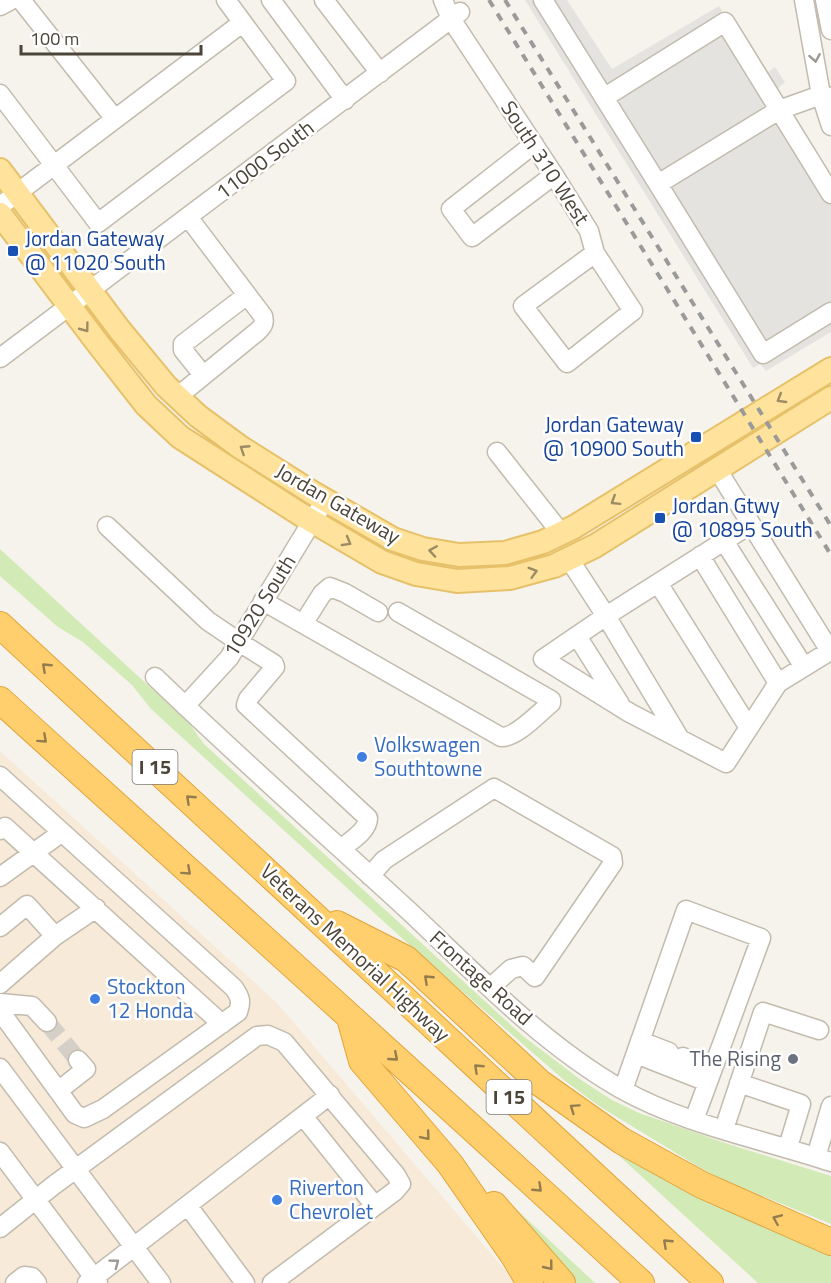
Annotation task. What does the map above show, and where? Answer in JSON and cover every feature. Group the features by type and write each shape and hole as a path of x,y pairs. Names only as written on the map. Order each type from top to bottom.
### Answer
{"highway":[{"name":"Veterans Memorial Highway","path":"0,625 710,1283"},
{"name":"I 15","path":"0,700 420,1079 641,1283"},
{"path":"310,910 406,959 540,1083 622,1141 702,1185 831,1242"},
{"path":"350,1018 362,1061 450,1164 530,1283"},
{"path":"450,1164 501,1212 562,1283"},
{"path":"514,1256 539,1283"}],"main road":[{"name":"Jordan Gateway","path":"0,170 9,200 90,291 159,378 198,416 240,447 325,500 393,539 423,549 459,555 505,554 543,542 831,369"},
{"name":"Jordan Gateway","path":"0,214 146,405 180,437 312,521 382,562 416,574 457,581 510,578 554,566 595,546 831,398"}],"street":[{"path":"0,6 11,0"},
{"path":"21,0 115,119"},
{"path":"0,94 98,223 286,81 226,0"},
{"path":"270,0 345,100"},
{"path":"324,0 380,74"},
{"name":"South 310 West","path":"443,0 455,15 589,231 595,254 633,311 567,363 524,306 595,254"},
{"path":"543,0 763,354 831,312"},
{"path":"804,0 831,126"},
{"path":"825,0 831,30"},
{"name":"11000 South","path":"0,358 380,74 455,15"},
{"path":"605,97 725,22 831,194"},
{"path":"9,200 242,23"},
{"path":"658,184 779,110 826,96"},
{"path":"534,144 451,209 472,237 554,175"},
{"path":"177,397 263,326 263,316 188,217"},
{"path":"203,375 183,350 183,344 247,295"},
{"path":"497,452 561,533"},
{"path":"717,469 830,651 778,683 726,763 623,708 543,659 751,524"},
{"name":"10920 South","path":"185,706 229,658 325,500"},
{"path":"107,526 208,621 274,663 275,667 248,699 246,705 368,818 368,824 364,829 341,849"},
{"path":"724,541 804,667"},
{"path":"700,556 778,683"},
{"path":"569,559 680,739"},
{"path":"658,583 749,728"},
{"path":"303,624 322,594 330,587 378,612"},
{"path":"263,601 501,737 505,738 514,734 551,703 551,700 398,612"},
{"path":"577,636 623,708"},
{"name":"Frontage Road","path":"155,677 491,987 554,1043 587,1068 623,1090 694,1120 823,1159"},
{"path":"0,776 234,988 241,1003 238,1012 222,1024 94,1114 84,1118 75,1114 0,1011"},
{"path":"370,876 384,860 494,789 612,856 613,864 535,977 523,966 511,969 491,987"},
{"path":"2,826 34,852 222,1024"},
{"path":"0,877 61,833"},
{"path":"0,927 27,905 55,936"},
{"path":"0,984 55,936 96,909"},
{"path":"623,1090 686,910 761,938 694,1120"},
{"path":"0,1003 32,1006 47,1022"},
{"path":"724,1129 763,1012 819,1030"},
{"path":"0,1228 76,1168 257,1036 268,1035 284,1042 396,1175 401,1184 395,1191 272,1283"},
{"path":"638,1047 676,1054 710,1076"},
{"path":"638,1047 710,1076"},
{"path":"58,1091 86,1069 78,1060"},
{"path":"0,1068 161,1283"},
{"path":"740,1083 801,1104 788,1148"},
{"path":"0,1152 93,1281 330,1095"},
{"path":"823,1159 830,1111"},
{"path":"303,1116 375,1206"},
{"path":"188,1206 245,1283"},
{"path":"15,1283 24,1276 32,1277 37,1283"}],"shaded area":[{"path":"525,0 567,0 612,69 719,6 763,76 775,67 785,82 774,92 831,185 831,332 766,371 760,364 753,368"},
{"path":"0,751 277,1003 516,1283 0,1283"}],"green space":[{"path":"0,549 189,723 204,744 523,1036 581,1080 612,1100 639,1113 831,1176 831,1224 721,1179 599,1106 564,1080 416,951 151,709 132,685 83,642 58,627 0,576"},
{"path":"618,1150 671,1182 722,1208 831,1254 831,1283 758,1283 616,1153"},
{"path":"515,1208 595,1283 573,1283 512,1210"}],"tunnel":[{"path":"47,1022 78,1060"}],"railway":[{"path":"489,0 831,555"},
{"path":"505,0 831,526"}],"place":[{"name":"Jordan Gateway @ 11020 South","path":"13,251"},
{"name":"Jordan Gateway @ 10900 South","path":"696,437"},
{"name":"Jordan Gtwy @ 10895 South","path":"660,518"},
{"name":"Volkswagen Southtowne","path":"362,757"},
{"name":"Stockton 12 Honda","path":"95,999"},
{"name":"The Rising","path":"793,1059"},
{"name":"Riverton Chevrolet","path":"277,1200"}]}
